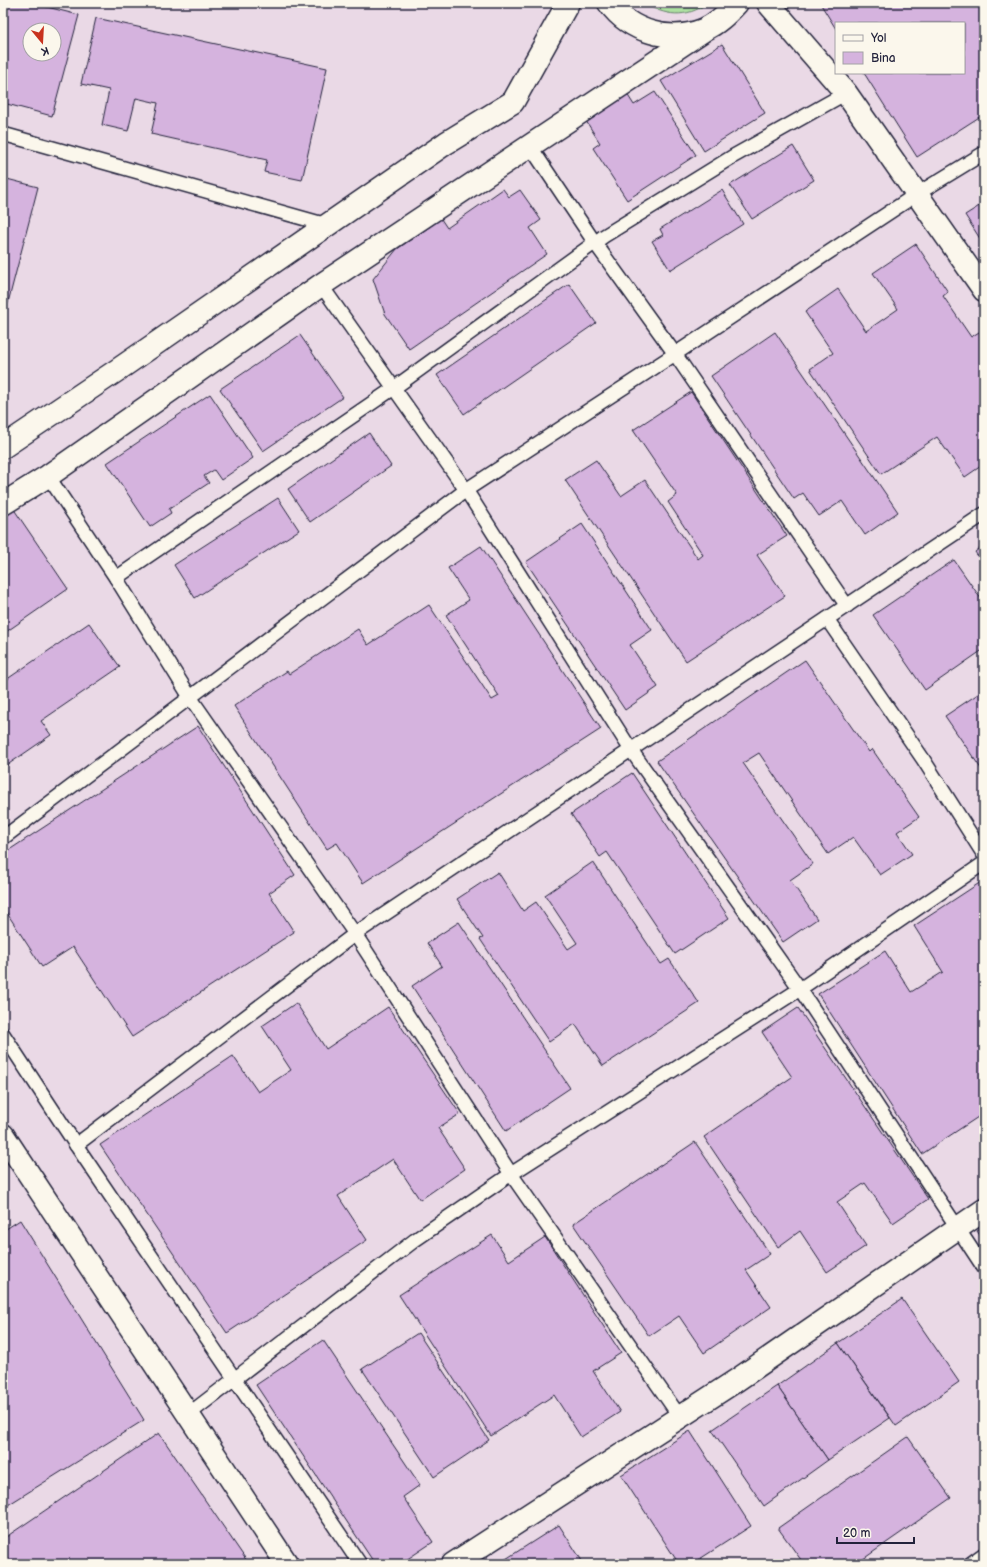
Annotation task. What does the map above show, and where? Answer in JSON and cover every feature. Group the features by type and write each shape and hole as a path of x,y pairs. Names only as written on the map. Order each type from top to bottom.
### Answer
{"street":[{"path":"5,442 119,369 446,143 513,102 568,3"},
{"path":"609,3 629,23 652,33 678,36 704,30"},
{"path":"3,504 48,476 321,285 723,18 737,3"},
{"path":"768,3 846,93 984,290"},
{"path":"3,1135 288,1564"},
{"path":"453,1564 744,1375 984,1210"}],"lane":[{"path":"116,578 394,388 595,243 732,157 846,93"},
{"path":"3,134 327,225"},
{"path":"530,146 595,243 675,354 847,606"},
{"path":"3,838 466,490 675,354 916,194 984,154"},
{"path":"321,285 466,490 631,750 800,989 984,1268"},
{"path":"48,476 116,578 190,697 355,934 511,1174 680,1417"},
{"path":"76,1145 355,934 984,514"},
{"path":"827,619 923,759 984,855"},
{"path":"189,1414 414,1240 511,1174 800,989 984,863"},
{"path":"3,1034 76,1145 360,1564"},
{"path":"970,1564 984,1554"}],"shaded area":[{"path":"3,3 984,3 984,1564 3,1564"}],"green space":[{"path":"643,3 708,3 691,12 676,14 660,11"}],"building":[{"path":"3,3 31,3 79,15 52,116 3,103"},
{"path":"820,3 984,3 984,114 917,157 865,74 965,74 965,22 835,22 835,27"},
{"path":"96,18 327,68 302,180 264,172 267,160 151,134 158,103 136,98 128,131 102,125 109,90 81,84"},
{"path":"722,44 765,113 704,151 661,81"},
{"path":"655,92 696,155 627,200 593,148 600,143 586,121 627,94 634,105"},
{"path":"793,146 814,180 752,219 730,185"},
{"path":"3,178 38,187 3,322"},
{"path":"503,189 509,197 520,190 541,220 530,228 547,254 409,349 385,314 373,279 397,249 441,219 447,228"},
{"path":"722,190 743,224 670,270 652,241 663,235 660,229"},
{"path":"984,203 984,245 965,215"},
{"path":"916,244 948,292 943,296 971,337 984,329 984,464 965,477 937,437 881,474 810,369 833,353 805,312 838,289 866,331 898,309 873,273"},
{"path":"569,284 596,323 464,414 437,375"},
{"path":"775,332 898,512 865,535 842,501 819,516 803,493 794,499 711,376"},
{"path":"300,335 343,397 263,451 220,389"},
{"path":"691,392 787,536 757,555 785,596 686,661 565,480 596,460 621,496 645,480 698,559 703,555 668,502 677,495 633,430"},
{"path":"210,394 253,458 221,480 214,470 204,476 209,483 169,509 171,513 150,527 107,463"},
{"path":"369,433 391,466 310,522 288,489"},
{"path":"278,498 299,530 195,598 174,565"},
{"path":"13,508 68,589 3,634 3,515"},
{"path":"582,524 652,630 630,645 658,687 625,710 526,562"},
{"path":"984,545 984,565 975,552"},
{"path":"481,546 601,729 363,883 337,843 327,849 234,706 287,671 289,674 358,629 368,645 429,605 492,700 499,696 446,615 469,600 448,568"},
{"path":"954,560 984,603 984,649 925,690 873,615"},
{"path":"89,623 120,667 41,721 51,735 3,768 3,682"},
{"path":"805,660 869,752 872,749 919,817 897,832 912,854 880,875 853,837 828,854 759,753 743,763 813,864 790,880 817,919 783,942 657,761"},
{"path":"984,690 984,773 945,716"},
{"path":"198,726 295,875 269,893 294,932 132,1037 73,947 42,967 3,907 3,854"},
{"path":"632,773 729,918 675,954 607,852 600,857 571,814"},
{"path":"593,862 661,964 669,959 699,1003 603,1066 575,1024 549,1042 480,939 483,938 457,899 498,872 523,911 536,902 568,949 577,943 545,895"},
{"path":"984,880 984,1127 978,1117 922,1154 818,994 885,951 911,992 943,972 914,926"},
{"path":"459,922 570,1088 506,1131 412,986 442,966 427,943"},
{"path":"296,1003 326,1049 388,1007 460,1114 438,1128 465,1169 420,1200 393,1159 338,1196 367,1240 227,1333 100,1145 233,1056 258,1092 291,1070 262,1026"},
{"path":"798,1008 928,1199 893,1223 865,1183 837,1202 866,1246 827,1272 800,1231 778,1247 704,1137 792,1077 762,1032"},
{"path":"695,1142 770,1254 746,1270 771,1307 704,1353 679,1316 649,1336 573,1224"},
{"path":"20,1220 144,1420 3,1508 3,1231"},
{"path":"984,1227 984,1241 977,1231"},
{"path":"492,1235 509,1261 545,1237 621,1353 593,1371 620,1412 581,1437 554,1395 491,1436 399,1295"},
{"path":"902,1299 959,1382 896,1426 838,1343"},
{"path":"418,1333 489,1440 434,1477 362,1369"},
{"path":"323,1340 420,1485 403,1497 433,1542 400,1564 375,1564 256,1385"},
{"path":"838,1343 890,1418 828,1460 777,1386"},
{"path":"777,1386 828,1460 764,1506 712,1430"},
{"path":"690,1431 751,1526 692,1564 679,1564 621,1475"},
{"path":"159,1433 249,1564 3,1564 3,1539"},
{"path":"908,1437 951,1498 856,1564 804,1564 778,1528"},
{"path":"559,1525 584,1564 498,1564"}]}
